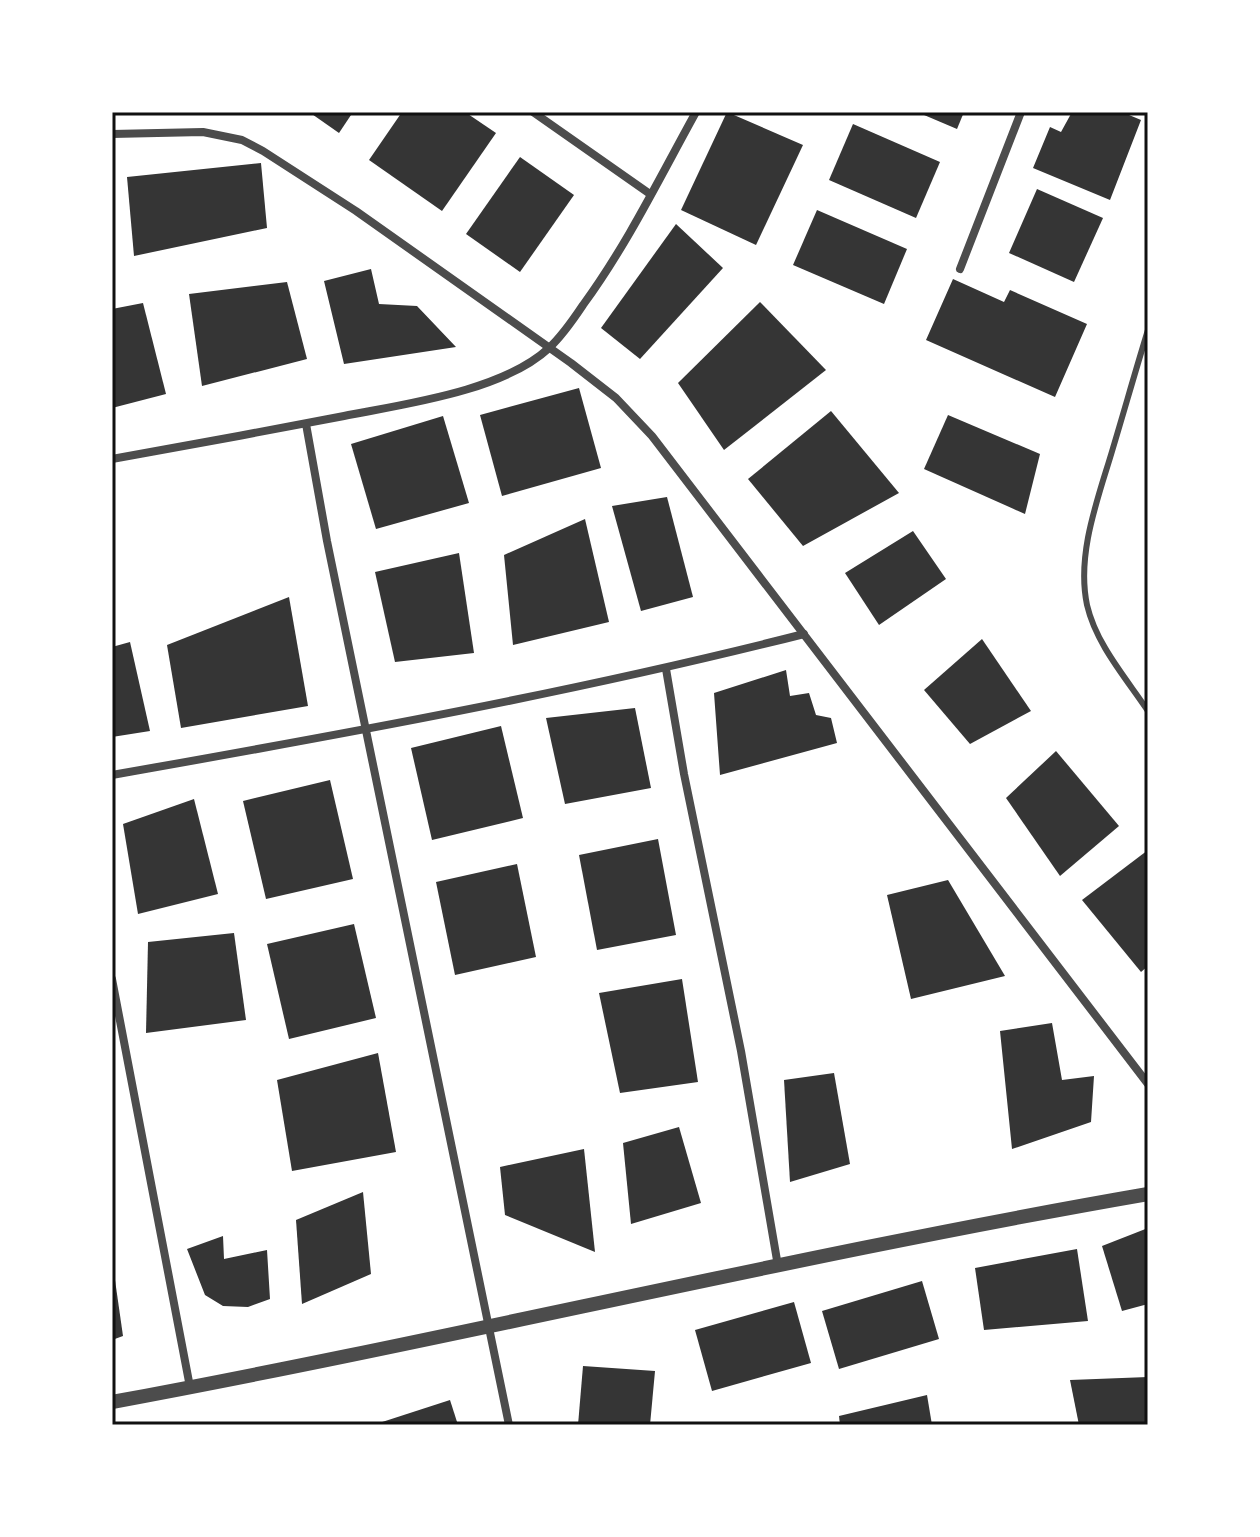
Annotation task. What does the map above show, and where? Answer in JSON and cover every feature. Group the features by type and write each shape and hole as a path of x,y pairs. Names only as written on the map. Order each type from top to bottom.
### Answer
{"street":[{"path":"533,112 650,194"},
{"path":"112,459 446,395 479,385 525,364 549,349 593,292 620,250 696,112"},
{"path":"960,269 1021,112"},
{"path":"112,134 203,132 242,140 356,211 599,384 652,436 1148,1084"},
{"path":"306,424 327,541 509,1425"},
{"path":"112,775 368,730 666,669 804,634"},
{"path":"666,669 684,774 741,1051 778,1266"},
{"path":"112,979 190,1387"},
{"path":"112,1402 1148,1194"}],"lane":[{"path":"1148,330 1094,518 1084,581 1087,605 1095,628 1148,711"}],"building":[{"path":"309,112 353,112 339,133"},
{"path":"402,112 465,112 496,133 442,211 369,160"},
{"path":"727,112 803,145 756,245 681,210"},
{"path":"917,112 964,112 957,129"},
{"path":"1072,112 1122,112 1141,120 1110,200 1033,168 1050,127 1061,132"},
{"path":"853,124 940,162 916,218 829,180"},
{"path":"520,157 574,195 520,272 466,234"},
{"path":"261,163 267,228 134,256 127,177"},
{"path":"1037,189 1103,218 1074,282 1009,253"},
{"path":"817,210 907,249 884,304 793,265"},
{"path":"676,224 723,268 640,359 601,328"},
{"path":"371,269 379,304 417,306 456,347 344,364 324,281"},
{"path":"953,279 1004,302 1010,290 1087,324 1055,397 926,340"},
{"path":"287,282 307,359 202,386 189,294"},
{"path":"760,302 826,370 724,450 678,383"},
{"path":"143,303 166,394 112,408 112,309"},
{"path":"579,388 601,468 502,496 480,415"},
{"path":"831,411 899,493 803,546 748,479"},
{"path":"948,415 1040,454 1025,514 924,469"},
{"path":"443,416 469,503 376,529 351,444"},
{"path":"667,497 693,597 641,611 612,506"},
{"path":"585,519 609,622 513,645 504,555"},
{"path":"913,531 946,579 879,625 845,573"},
{"path":"459,553 474,653 395,662 375,572"},
{"path":"289,597 308,706 181,728 167,645"},
{"path":"982,639 1031,711 970,744 924,690"},
{"path":"130,642 150,731 112,737 112,647"},
{"path":"786,670 790,696 809,693 816,715 831,718 837,743 720,775 714,693"},
{"path":"635,708 651,788 565,804 546,718"},
{"path":"501,726 523,818 432,840 411,748"},
{"path":"1056,751 1119,826 1060,876 1006,798"},
{"path":"330,780 353,879 266,899 243,801"},
{"path":"194,799 218,894 138,914 123,824"},
{"path":"658,839 676,935 597,950 579,855"},
{"path":"1148,850 1148,966 1141,972 1082,900"},
{"path":"517,864 536,957 455,975 436,882"},
{"path":"948,880 1005,976 911,999 887,895"},
{"path":"354,924 376,1018 289,1039 267,944"},
{"path":"234,933 246,1020 146,1033 148,942"},
{"path":"682,979 698,1082 620,1093 599,993"},
{"path":"1052,1023 1062,1080 1094,1076 1091,1122 1012,1149 1000,1031"},
{"path":"378,1053 396,1152 292,1171 277,1080"},
{"path":"834,1073 850,1164 790,1182 784,1080"},
{"path":"679,1127 701,1203 631,1224 623,1143"},
{"path":"584,1149 595,1252 505,1215 500,1167"},
{"path":"363,1192 371,1274 302,1304 296,1220"},
{"path":"1148,1228 1148,1304 1122,1311 1102,1246"},
{"path":"223,1236 224,1259 267,1250 270,1299 248,1307 223,1306 205,1295 187,1249"},
{"path":"1077,1249 1088,1321 984,1330 975,1268"},
{"path":"112,1274 123,1336 112,1340"},
{"path":"922,1281 939,1339 839,1369 822,1311"},
{"path":"794,1302 811,1363 712,1391 695,1330"},
{"path":"583,1366 655,1371 650,1425 578,1425"},
{"path":"1148,1377 1148,1425 1079,1425 1070,1380"},
{"path":"927,1395 932,1425 840,1425 839,1416"},
{"path":"450,1400 458,1425 376,1425 376,1424"}]}
